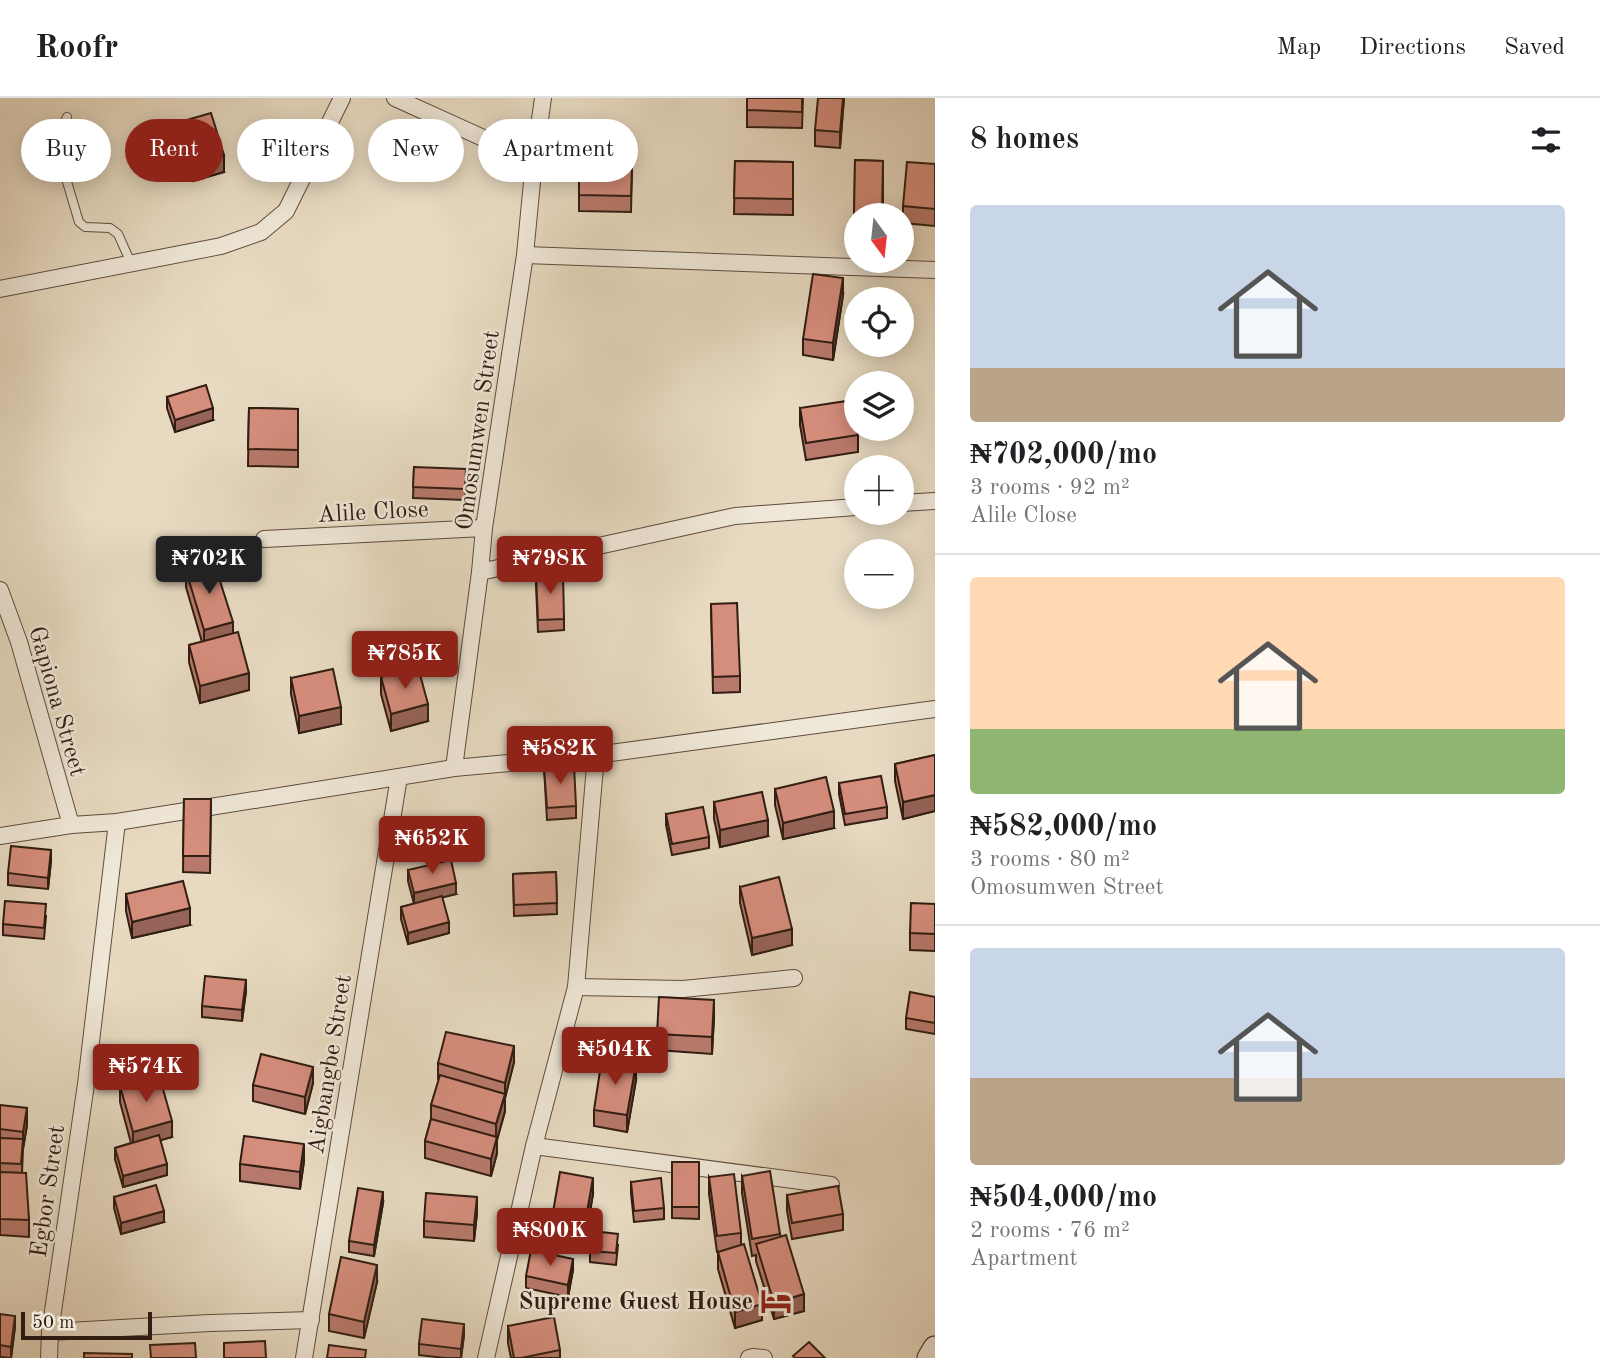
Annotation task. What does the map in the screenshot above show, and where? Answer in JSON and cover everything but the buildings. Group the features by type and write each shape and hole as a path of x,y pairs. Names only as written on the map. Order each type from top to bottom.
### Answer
{"main road":[{"path":"929,1358 935,1348"}],"street":[{"path":"0,289 221,246 261,232 286,211 342,98"},
{"path":"395,98 478,136"},
{"name":"Omosumwen Street","path":"540,119 543,98"},
{"name":"Omosumwen Street","path":"454,768 484,528 525,255 532,182"},
{"path":"525,255 935,270"},
{"path":"914,502 935,501"},
{"path":"480,572 735,516 844,508"},
{"name":"Alile Close","path":"264,539 484,528"},
{"name":"Gapiona Street","path":"0,590 19,642 71,825"},
{"path":"0,836 71,825 117,822 454,768 596,755 935,709"},
{"path":"486,1358 534,1146 576,987 596,755"},
{"name":"Aigbangbe Street","path":"304,1358 399,778"},
{"name":"Egbor Street","path":"49,1358 50,1332 86,1084 117,822"},
{"path":"576,987 683,989 794,978"},
{"path":"534,1146 831,1185"},
{"path":"50,1332 311,1320"},
{"path":"748,1358 764,1358"}],"lane":[{"path":"67,117 58,137 59,155 79,222 85,228 110,228 118,234 131,264"}],"place":[{"name":"Supreme Guest House","path":"776,1301"}]}
